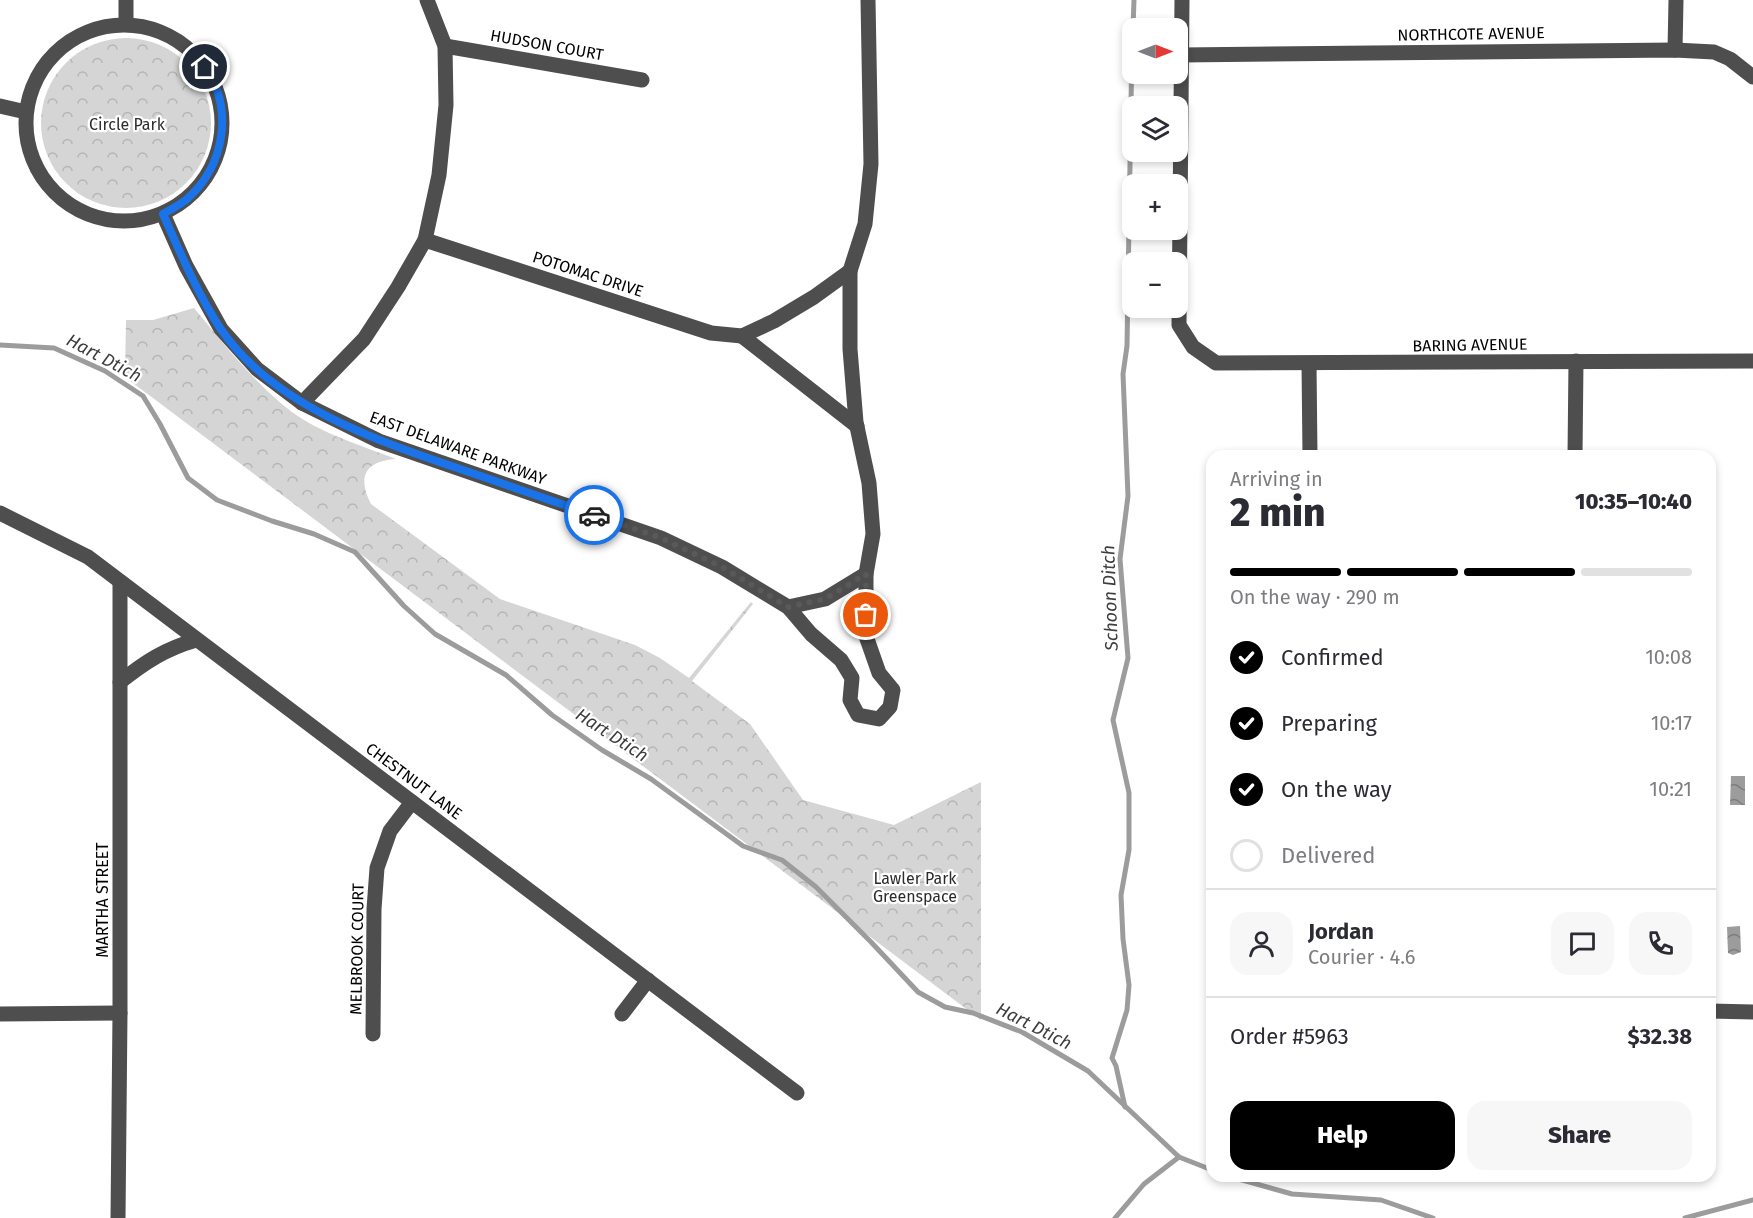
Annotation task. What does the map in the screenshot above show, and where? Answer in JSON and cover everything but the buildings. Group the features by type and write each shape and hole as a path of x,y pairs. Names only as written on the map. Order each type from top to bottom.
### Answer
{"street":[{"path":"126,0 126,24"},
{"path":"302,403 364,339 425,240 439,175 446,105 445,46 427,0"},
{"path":"788,607 825,599 866,574 873,534 869,483 857,426 850,349 850,272 865,224 871,164 868,0"},
{"path":"1182,0 1182,18"},
{"path":"1675,50 1676,0"},
{"path":"126,24 152,28 177,39 197,56 212,78 221,104 222,130 217,157 204,180 186,200 163,214 127,222 90,216 58,197 36,167 28,140 26,112 37,78 46,62 59,49 90,30 126,24"},
{"name":"HUDSON COURT","path":"445,46 642,80"},
{"name":"NORTHCOTE AVENUE","path":"1188,55 1675,50 1713,52 1730,59 1753,77"},
{"name":"BARING AVENUE","path":"1181,84 1179,325 1193,347 1216,363 1753,361"},
{"path":"0,106 26,112"},
{"name":"EAST DELAWARE PARKWAY","path":"163,214 186,266 221,329 257,369 302,403 379,441 661,538 722,567 788,607 811,634 841,660 852,678 850,700 858,715 879,718 890,707 893,690 879,673 866,636 866,574"},
{"name":"POTOMAC DRIVE","path":"425,240 711,333 742,336"},
{"path":"850,272 774,321 742,336 857,426"},
{"path":"1575,450 1576,361"},
{"path":"1310,364 1310,450"},
{"name":"CHESTNUT LANE","path":"0,513 88,557 797,1093"},
{"name":"MARTHA STREET","path":"118,1218 120,582"},
{"path":"120,682 142,664 171,647 196,640"},
{"name":"MELBROOK COURT","path":"373,1034 374,909 377,868 390,831 412,802"},
{"path":"622,1014 648,980"},
{"path":"1716,1011 1753,1011"},
{"path":"0,1014 120,1013"}],"green space":[{"name":"Circle Park","path":"126,38 143,39 159,44 186,63 205,90 210,106 210,140 205,156 186,183 159,202 143,207 126,208 109,207 93,202 66,183 47,156 42,140 41,123 42,106 47,90 66,63 93,44 109,39"},
{"name":"Lawler Park Greenspace","path":"194,308 252,376 292,412 329,433 396,459 377,463 367,472 365,486 371,504 500,599 635,645 660,658 689,678 751,602 753,604 692,681 750,724 803,800 894,825 981,782 981,1020 125,377 126,320 153,320"}],"water":[{"path":"1731,776 1745,776 1745,805 1730,805"},
{"path":"1740,926 1741,952 1733,955 1728,953 1727,927"}],"waterway":[{"name":"Schoon Ditch","path":"1133,18 1134,0"},
{"name":"Schoon Ditch","path":"1125,1107 1116,1066 1112,1058 1127,1010 1129,985 1123,939 1121,895 1129,850 1129,793 1113,720 1128,658 1120,559 1128,496 1123,374 1127,346 1131,84"},
{"name":"Hart Dtich","path":"0,345 54,348 105,371 143,396 188,478 217,500 314,534 355,552 404,606 435,634 506,675 552,715 602,750 651,779 743,846 782,860 816,887 918,992 945,1007 973,1013 1022,1032 1088,1071 1179,1157 1206,1168"},
{"path":"1115,1218 1144,1184 1179,1157"},
{"name":"Hart Dtich","path":"1249,1182 1292,1194 1381,1200 1433,1218"},
{"name":"Hart Dtich","path":"1685,1218 1753,1200"}],"way so far":[{"path":"594,515 661,538 722,567 788,607 825,599 866,574 866,615"}],"route":[{"path":"205,67 212,78 221,104 222,130 217,157 204,180 186,200 163,214 186,266 221,329 257,369 302,403 379,441 594,515"}]}
